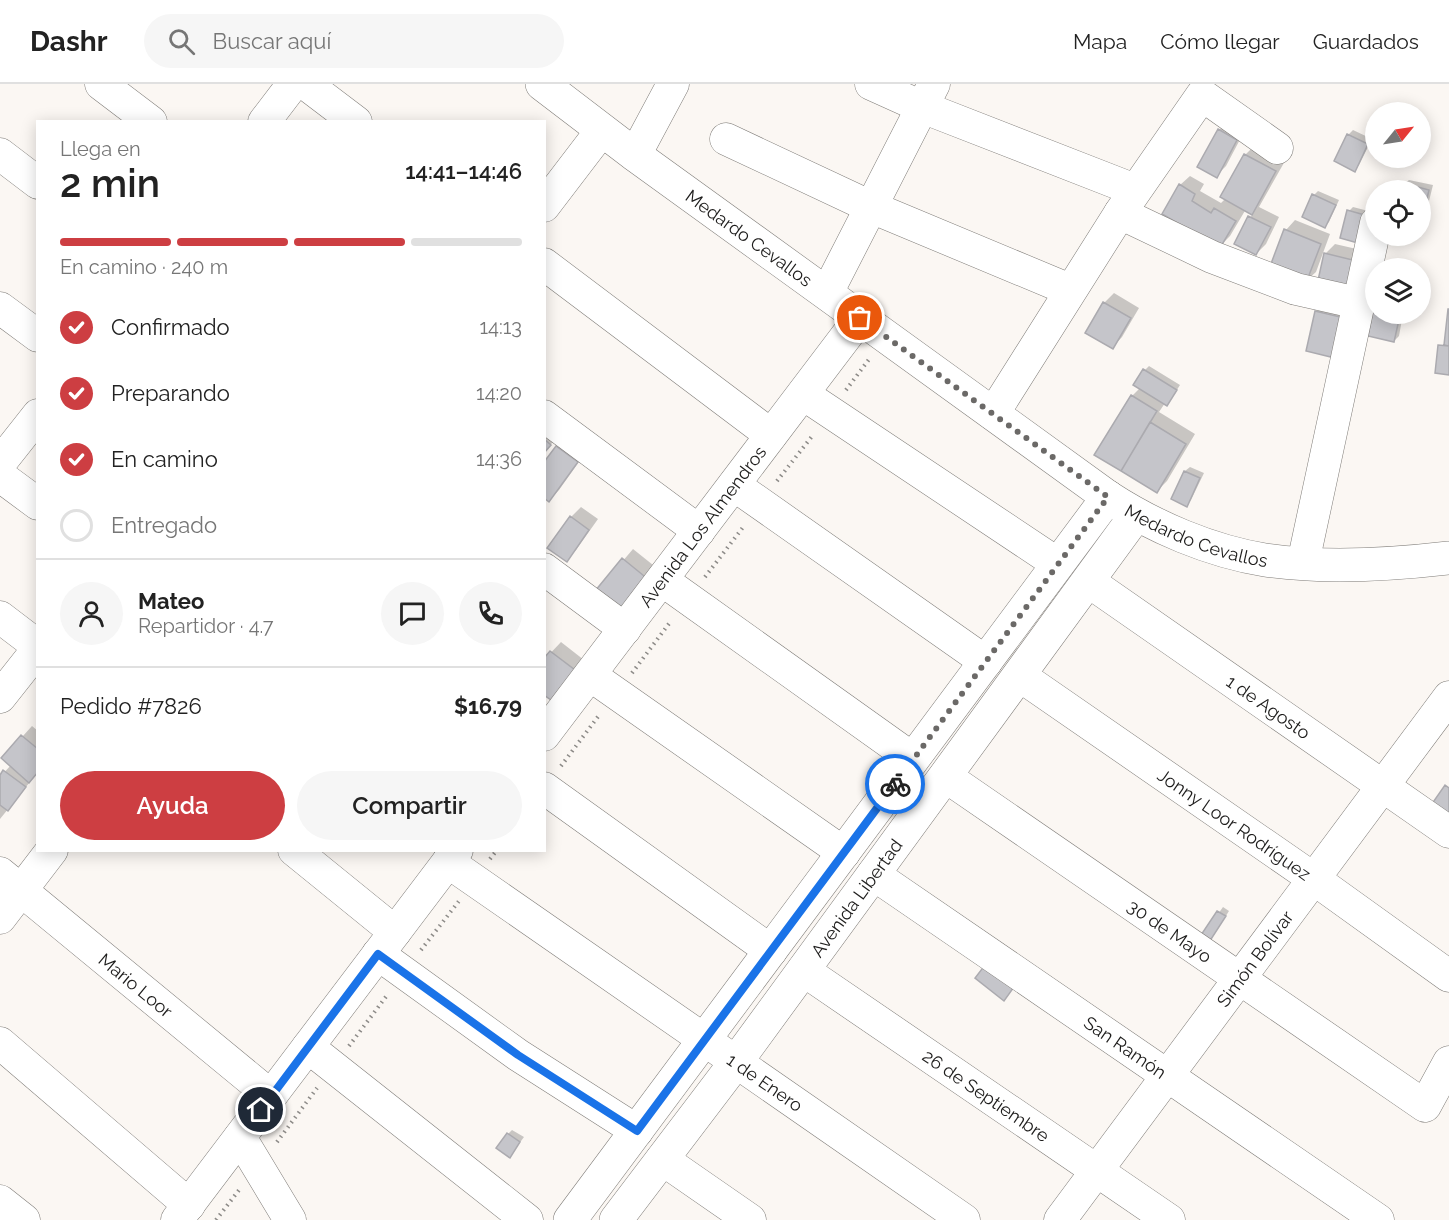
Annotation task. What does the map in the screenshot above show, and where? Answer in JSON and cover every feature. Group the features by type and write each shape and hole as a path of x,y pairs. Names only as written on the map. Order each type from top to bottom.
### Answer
{"street":[{"path":"101,84 148,120"},
{"path":"266,120 293,84"},
{"path":"306,84 353,120"},
{"name":"Medardo Cevallos","path":"542,84 635,155 1136,515 1225,551 1265,560 1353,564 1449,558"},
{"path":"635,155 673,84"},
{"path":"871,84 928,95 1127,201 1212,257 1296,289 1358,303"},
{"path":"993,414 1127,201 1206,90 1277,148"},
{"path":"827,293 928,95"},
{"path":"546,203 602,130"},
{"path":"726,139 871,207 1070,290"},
{"path":"0,154 36,181"},
{"path":"1303,563 1371,246"},
{"path":"546,266 771,435"},
{"path":"0,308 36,335"},
{"name":"Avenida Los Almendros","path":"547,726 590,675 860,318"},
{"path":"803,393 1058,564"},
{"path":"0,463 36,417"},
{"path":"546,417 699,531"},
{"path":"0,476 36,503"},
{"path":"734,484 986,662"},
{"name":"Avenida Libertad","path":"570,1220 1108,497"},
{"name":"Avenida Libertad","path":"616,1220 736,1062 1136,515"},
{"path":"546,570 625,629"},
{"path":"662,580 913,759"},
{"name":"1 de Agosto","path":"1088,582 1449,832"},
{"path":"0,617 36,645"},
{"path":"0,697 36,650"},
{"path":"590,675 844,853"},
{"name":"Jonny Loor Rodríguez","path":"1019,675 1314,879 1449,976"},
{"name":"Simón Bolívar","path":"1060,1220 1449,697"},
{"name":"30 de Mayo","path":"945,776 1239,978 1440,1085"},
{"path":"552,778 771,951"},
{"path":"0,918 11,882 49,852"},
{"path":"296,852 386,943 404,973 518,1055 637,1131"},
{"path":"0,1043 183,1212 453,856"},
{"name":"1 de Enero","path":"453,856 475,880 964,1220"},
{"name":"San Ramón","path":"873,874 1167,1075 1370,1218"},
{"name":"Mario Loor","path":"11,882 270,1096"},
{"name":"26 de Septiembre","path":"803,970 1169,1220"},
{"path":"308,1047 527,1220"},
{"path":"240,1137 290,1220"},
{"path":"662,1159 750,1220"},
{"path":"0,1201 24,1220"}],"path":[{"path":"552,778 874,354"},
{"path":"216,1220 496,852"}],"building":[{"path":"1218,129 1237,140 1217,178 1197,167"},
{"path":"1347,134 1365,143 1365,150 1355,172 1334,161"},
{"path":"1244,154 1276,171 1252,215 1220,197"},
{"path":"1179,184 1195,194 1192,201 1211,213 1214,208 1236,221 1220,248 1162,214"},
{"path":"1312,194 1336,205 1325,228 1302,217"},
{"path":"1347,210 1365,215 1365,245 1340,238"},
{"path":"1248,216 1271,227 1256,255 1234,244"},
{"path":"1284,229 1321,244 1306,283 1269,269"},
{"path":"1324,253 1365,263 1358,295 1317,285"},
{"path":"1103,302 1131,318 1113,349 1085,333"},
{"path":"1449,309 1449,346 1444,345"},
{"path":"1315,311 1353,320 1343,360 1306,351"},
{"path":"1370,324 1398,324 1394,342 1368,336"},
{"path":"1438,345 1449,346 1449,375 1435,373"},
{"path":"1143,369 1177,390 1167,406 1133,385"},
{"path":"1131,395 1157,411 1121,471 1094,455"},
{"path":"1150,422 1186,444 1157,493 1121,471"},
{"path":"546,441 551,445 546,451"},
{"path":"556,446 578,462 549,502 546,500 546,459"},
{"path":"1184,471 1200,478 1187,507 1171,499"},
{"path":"570,516 589,530 567,562 547,548"},
{"path":"622,558 649,580 618,618 591,596"},
{"path":"550,651 575,670 551,700 546,696 546,656"},
{"path":"21,735 36,747 36,774 29,783 1,758"},
{"path":"3,770 26,787 8,811 0,805 0,775"},
{"path":"1445,785 1449,788 1449,823 1429,808"},
{"path":"1217,911 1226,916 1206,947 1197,941"},
{"path":"985,965 1014,987 1004,1001 975,978"},
{"path":"507,1133 520,1142 510,1158 496,1148"}],"way so far":[{"path":"860,318 1108,497 895,784"}],"route":[{"path":"261,1110 378,954 518,1055 637,1131 895,784"}]}
